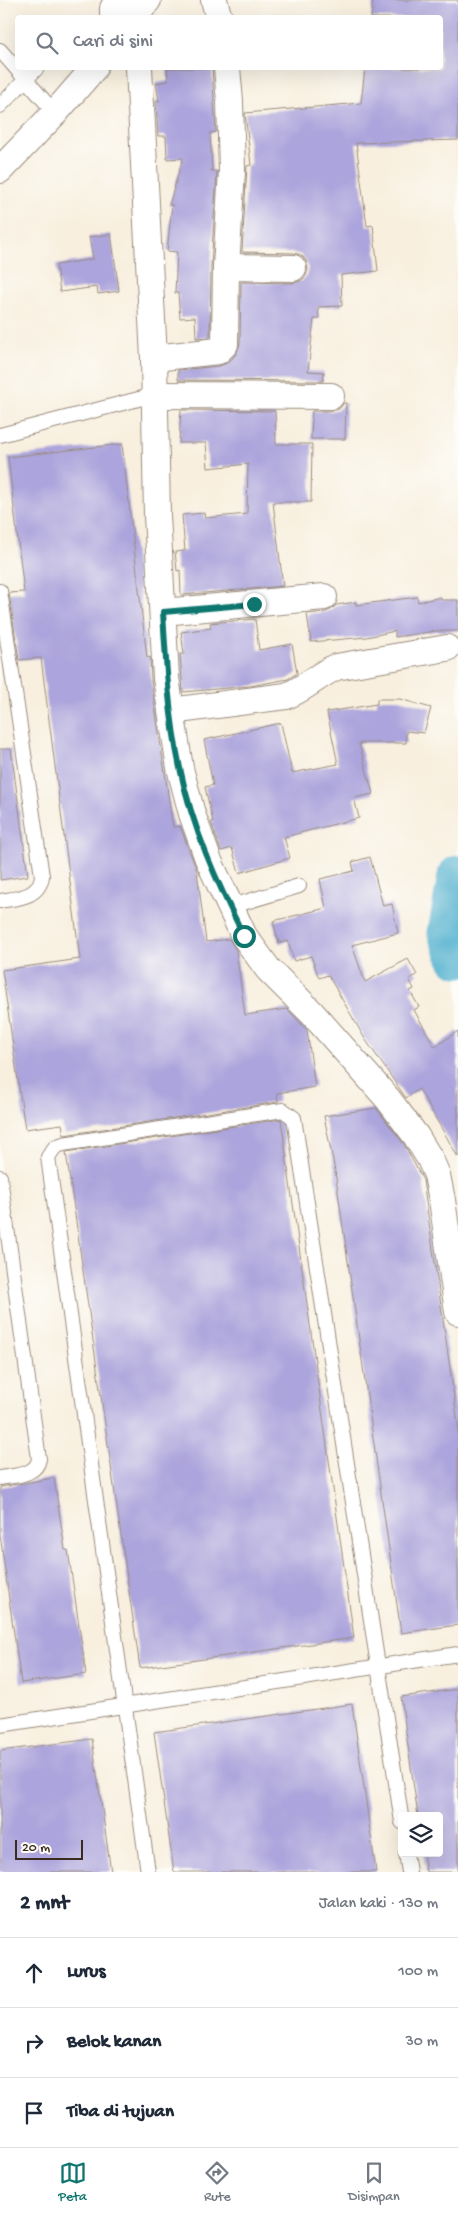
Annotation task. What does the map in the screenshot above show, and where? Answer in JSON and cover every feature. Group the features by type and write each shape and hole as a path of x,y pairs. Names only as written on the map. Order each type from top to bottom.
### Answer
{"street":[{"path":"120,12 148,0"},
{"path":"214,0 218,15"},
{"path":"0,170 55,114 92,70"},
{"path":"139,70 154,358 156,515 166,678 180,768 192,814 208,859 244,936 268,969 312,1013 388,1099 416,1136 430,1159 437,1175 442,1200 458,1312"},
{"path":"154,358 218,351 224,347 226,267 232,171 230,101 226,70"},
{"path":"226,267 293,268"},
{"path":"154,395 331,396"},
{"path":"163,612 324,596"},
{"path":"171,711 286,696 297,692 325,672 336,667 447,648"}],"lane":[{"path":"0,50 15,67"},
{"path":"17,70 55,114"},
{"path":"0,106 35,70"},
{"path":"0,435 154,395"},
{"path":"0,591 42,876 40,886 32,893 0,901"},
{"path":"229,907 298,886"},
{"path":"148,1872 48,1158 55,1148 63,1144 284,1110 294,1118 401,1812"},
{"path":"0,1177 39,1458 32,1471 0,1478"},
{"path":"0,1725 379,1668 458,1654"},
{"path":"407,1857 409,1872"}],"building":[{"path":"373,0 458,0 458,140 356,143 367,226 373,225 378,271 341,275 342,306 318,307 319,319 314,319 308,371 324,372 323,381 178,380 178,370 220,366 229,362 236,354 240,344 241,282 293,283 301,281 306,276 308,269 306,260 301,255 294,253 242,252 247,166 251,165 245,113 361,103 365,70 443,70 443,15 371,15"},
{"path":"167,70 212,70 216,132 210,133 212,171 217,171 211,266 210,337 196,338 195,317 180,318 178,293 175,293 177,252 167,251 172,205 169,205 183,158 167,159 166,136 158,136 156,101 159,101 156,83 168,81"},
{"path":"111,234 119,291 98,294 97,287 60,292 56,265 93,259 89,237"},
{"path":"346,403 345,439 311,439 312,411 339,409"},
{"path":"181,410 275,411 276,444 312,444 311,502 273,502 283,586 181,595 180,570 177,571 175,552 185,551 182,515 204,513 205,518 247,514 248,464 208,468 206,443 179,443"},
{"path":"122,444 147,658 150,657 151,680 173,827 180,826 197,871 206,942 229,939 236,950 245,1015 287,1009 307,1030 315,1087 277,1093 278,1102 64,1135 62,1124 25,1129 2,970 80,959 41,658 19,660 9,593 24,592 8,457"},
{"path":"417,597 418,602 441,597 441,600 458,600 458,631 436,631 395,637 395,631 367,637 311,642 307,614 326,612 336,605 356,602 356,605"},
{"path":"255,619 259,650 292,644 297,673 288,679 250,686 183,692 180,654 184,654 181,632 211,628 210,623"},
{"path":"377,699 400,699 431,708 424,733 406,731 406,743 359,743 373,794 354,798 359,818 284,837 290,858 239,873 232,848 221,851 211,822 213,822 205,787 213,785 204,740 281,723 292,773 338,764 327,712 377,704"},
{"path":"0,749 11,749 28,876 0,880"},
{"path":"370,857 383,906 392,904 398,933 352,945 365,982 408,959 417,975 409,979 414,989 410,991 419,1007 414,1010 435,1047 458,1031 458,1157 419,1089 406,1098 365,1039 328,975 319,978 311,956 294,961 288,941 279,943 273,921 326,908 320,879 354,871 352,862"},
{"path":"376,1108 404,1144 423,1180 458,1424 458,1625 401,1633 335,1171 324,1116"},
{"path":"281,1119 354,1638 140,1668 66,1152"},
{"path":"54,1478 65,1550 68,1550 86,1674 21,1683 0,1535 0,1487"},
{"path":"458,1689 458,1872 426,1872 424,1857 443,1857 443,1812 417,1812 401,1697"},
{"path":"352,1704 376,1872 174,1872 154,1732"},
{"path":"92,1739 111,1872 0,1872 0,1751"}],"waterway":[{"path":"458,876 448,933 458,957"}],"route":[{"path":"244,936 208,859 192,814 180,768 166,678 163,612 254,604"}]}
